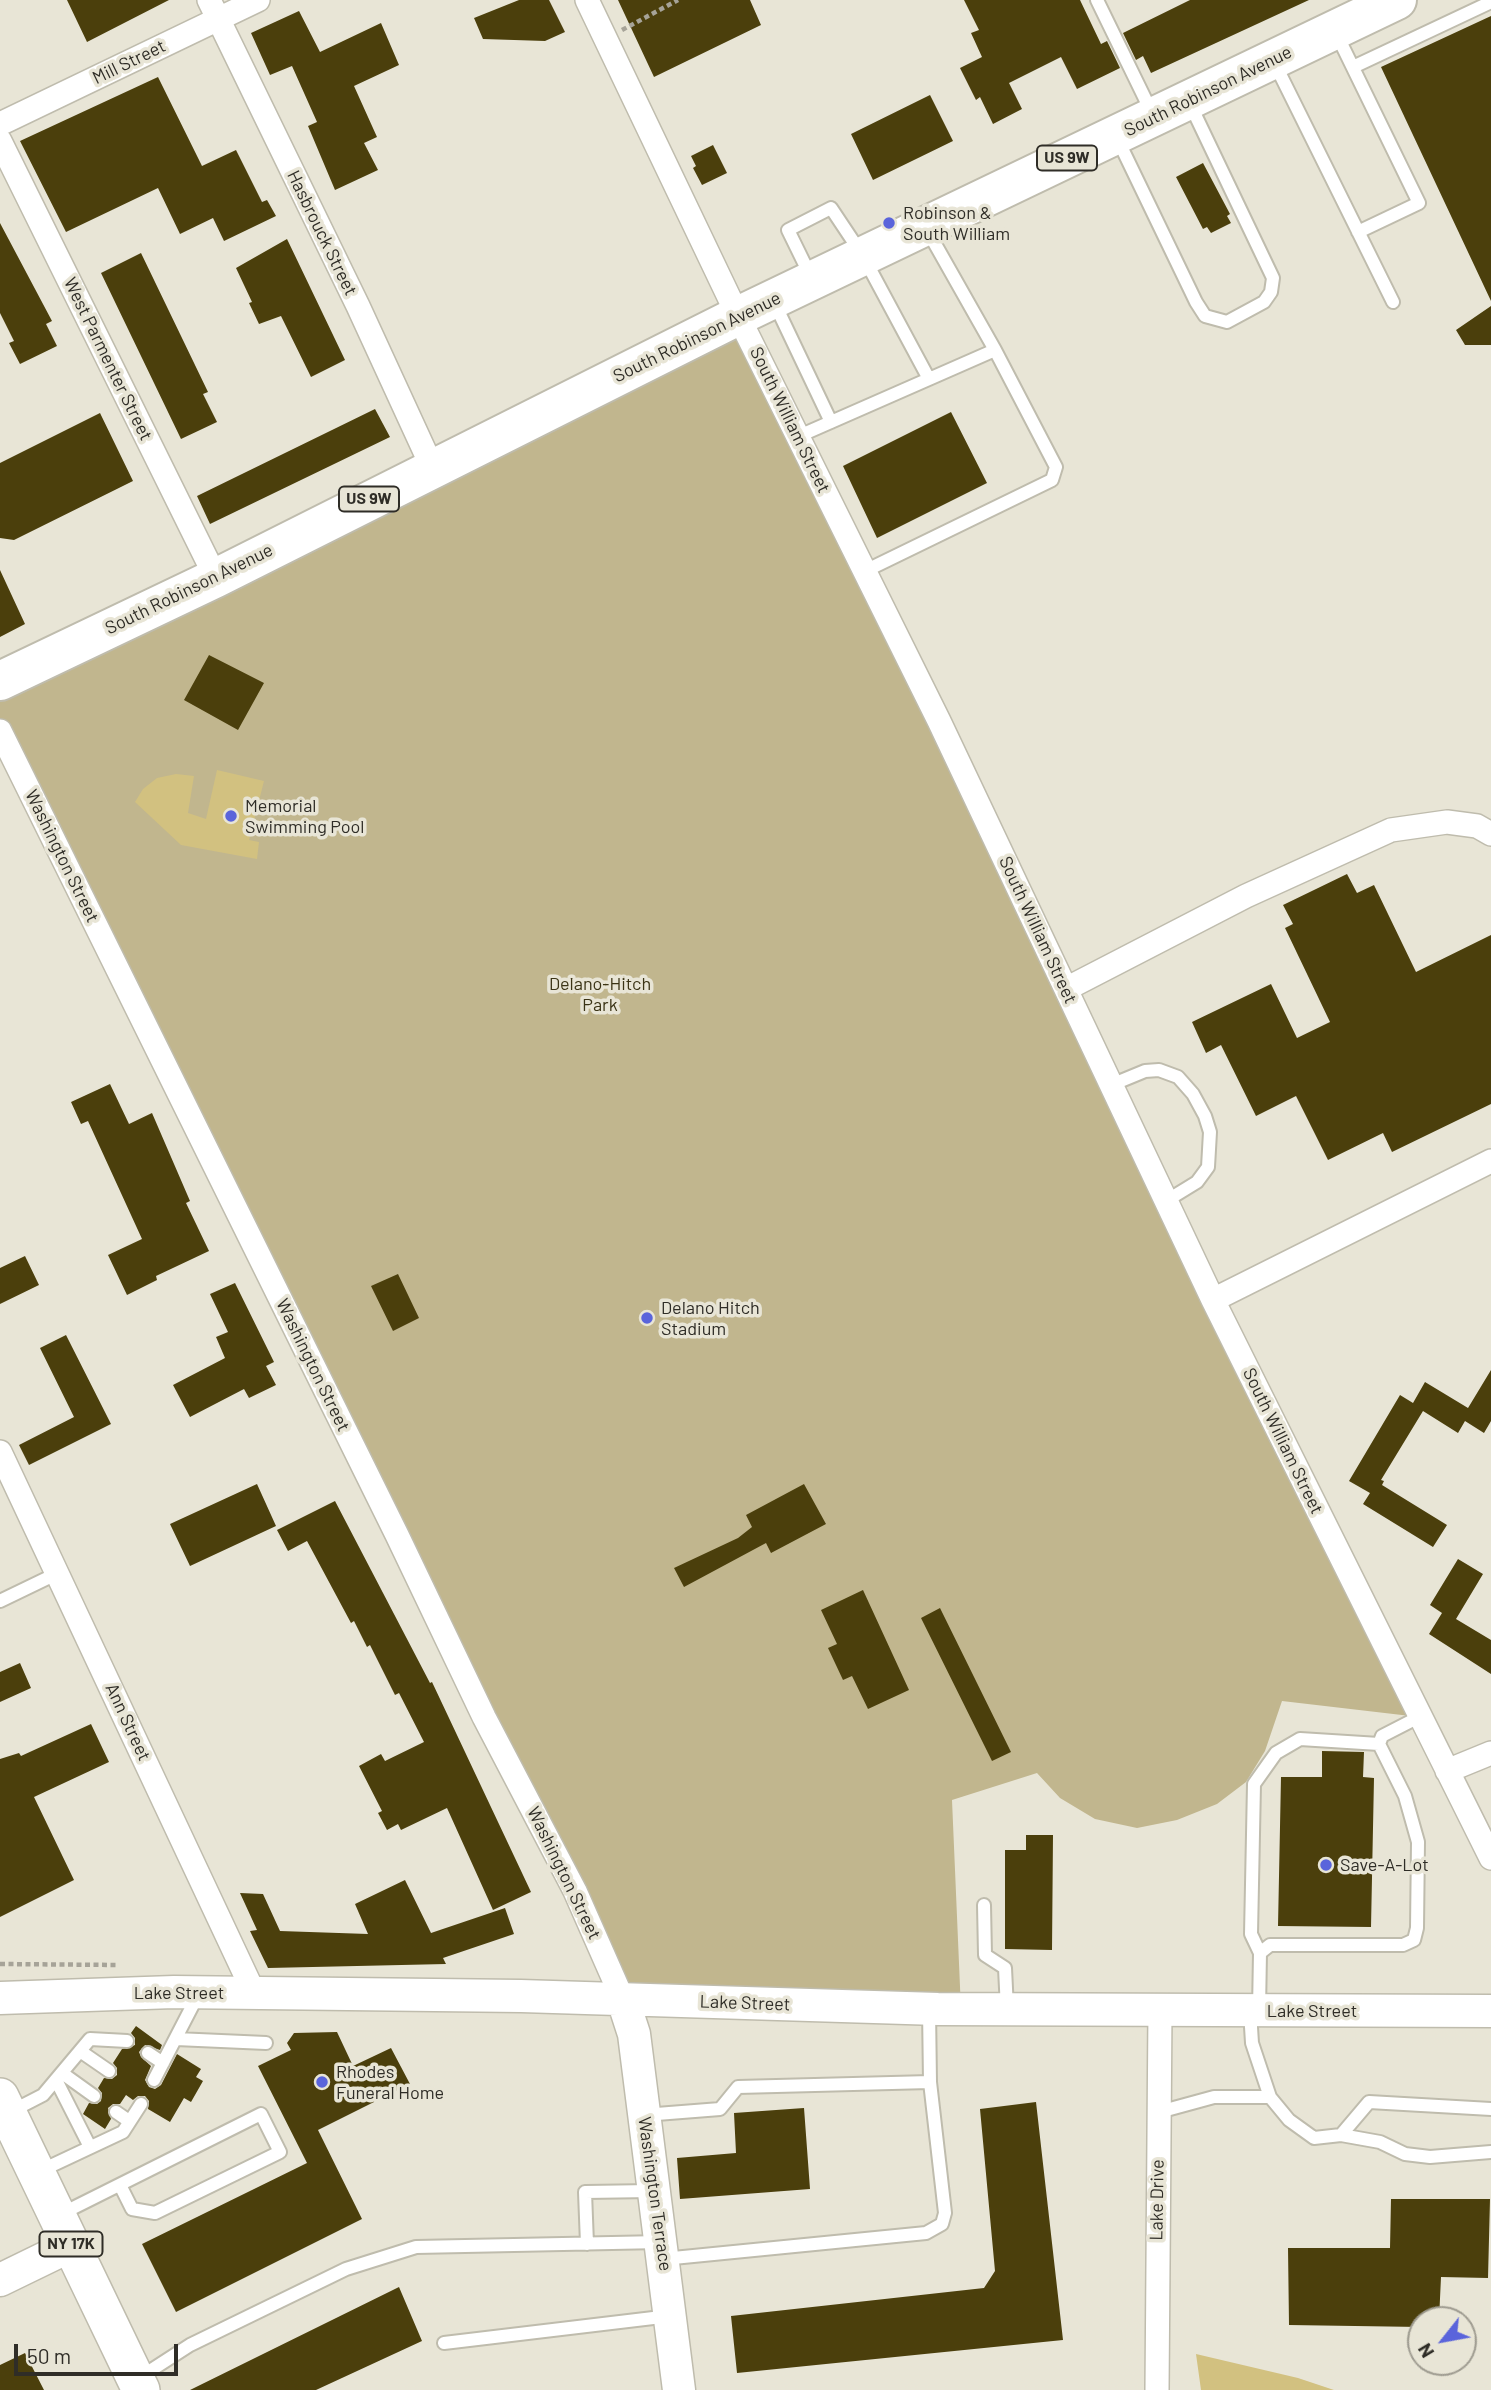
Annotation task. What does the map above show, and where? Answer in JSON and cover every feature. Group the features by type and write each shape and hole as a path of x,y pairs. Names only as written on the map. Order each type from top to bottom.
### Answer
{"highway":[{"name":"South Robinson Avenue","path":"0,681 216,578 432,467 738,316 1397,0"}],"main road":[{"name":"Lake Street","path":"0,1998 254,1993 929,2009 1491,2011"},
{"name":"Washington Terrace","path":"623,2000 634,2034 679,2390"},
{"name":"NY 17K","path":"4,2105 139,2385"},
{"path":"0,2280 64,2231"}],"street":[{"name":"Mill Street","path":"0,124 214,9 258,0"},
{"name":"South William Street","path":"587,0 738,316 865,571 1213,1300 1491,1858"},
{"name":"Hasbrouck Street","path":"214,9 358,306 432,467"},
{"name":"West Parmenter Street","path":"0,141 216,578"},
{"name":"Washington Street","path":"0,731 484,1717 575,1891 623,2000"},
{"path":"1066,989 1246,895 1391,830 1447,822 1478,826 1491,834"},
{"path":"1213,1300 1491,1161"},
{"name":"Ann Street","path":"0,1452 254,1993"},
{"path":"1447,1771 1491,1753"},
{"name":"Lake Drive","path":"1157,2390 1160,2010"}],"lane":[{"path":"1097,0 1153,117"},
{"path":"1353,67 1491,2"},
{"path":"1334,30 1419,203 1358,232"},
{"path":"1273,60 1393,302"},
{"path":"1115,135 1196,302 1205,316 1227,322 1264,302 1271,292 1273,278 1188,100"},
{"path":"813,280 788,230 831,208 863,256 929,379"},
{"path":"865,571 1052,480 1056,467 925,225"},
{"path":"773,299 831,422"},
{"path":"799,436 995,350"},
{"path":"1111,1085 1145,1071 1159,1070 1178,1077 1193,1094 1205,1116 1210,1132 1208,1167 1197,1182 1166,1201"},
{"path":"0,1601 58,1573"},
{"path":"1260,1953 1270,1945 1403,1945 1414,1940 1418,1928 1418,1842 1405,1796 1379,1744 1382,1736 1419,1717"},
{"path":"1379,1744 1300,1739 1276,1753 1254,1784 1251,1934 1260,1953 1252,2043 1270,2097 1289,2120 1314,2138 1340,2135 1380,2142 1405,2154 1430,2157 1491,2152"},
{"path":"984,1905 985,1955 1005,1968 1007,2010"},
{"path":"154,2080 199,1993"},
{"path":"139,2385 190,2345 346,2269 416,2247 587,2244 662,2251 926,2233 935,2230 942,2224 945,2214 930,2082 929,2009"},
{"path":"4,2105 43,2095 90,2039 127,2041"},
{"path":"176,2039 265,2043"},
{"path":"80,2051 109,2071"},
{"path":"148,2053 163,2063"},
{"path":"59,2076 94,2096"},
{"path":"59,2076 90,2147"},
{"path":"644,2115 720,2109 738,2087 930,2082"},
{"path":"1159,2112 1214,2097 1270,2097"},
{"path":"1340,2135 1370,2102 1491,2109"},
{"path":"37,2173 123,2132 141,2104"},
{"path":"116,2112 129,2121"},
{"path":"64,2231 120,2185 261,2114 280,2152 155,2213 132,2209 120,2185"},
{"path":"587,2244 585,2192 655,2191"},
{"path":"444,2343 670,2316"}],"path":[{"path":"606,39 678,0"},
{"path":"0,1964 123,1965"}],"green space":[{"name":"Delano-Hitch Park","path":"738,316 1419,1717 1282,1701 1265,1751 1246,1782 1217,1804 1177,1820 1137,1828 1095,1819 1060,1798 1037,1773 952,1800 961,2010 623,2000 0,720 0,681"}],"shaded area":[{"name":"Memorial Swimming Pool","path":"217,770 264,781 249,840 259,842 257,859 181,845 135,802 143,789 157,778 176,774 194,776 188,813 206,819"},
{"path":"1196,2354 1298,2378 1334,2390 1201,2390"}],"building":[{"path":"67,0 169,0 87,42"},
{"path":"519,0 549,0 565,32 545,41 483,39 474,18"},
{"path":"618,0 750,0 761,25 654,77"},
{"path":"964,0 1080,0 1101,44 1107,41 1120,68 1077,89 1061,57 1009,83 1022,109 993,124 980,97 976,100 960,68 982,57 971,33 979,30"},
{"path":"1190,0 1309,0 1151,73 1143,56 1136,60 1123,33"},
{"path":"299,11 320,52 381,23 399,65 354,86 377,137 364,143 378,170 335,190 308,126 317,122 292,66 270,75 251,33"},
{"path":"1491,16 1491,301 1381,67"},
{"path":"158,77 202,166 236,150 262,202 267,200 276,216 224,241 213,218 180,234 158,188 66,232 20,141"},
{"path":"930,95 953,141 873,180 851,134"},
{"path":"713,145 727,173 702,185 693,168 696,166 691,156"},
{"path":"1203,163 1230,214 1227,216 1231,223 1211,233 1207,227 1203,229 1176,177"},
{"path":"0,223 52,321 46,324 57,346 20,364 9,343 14,341 0,313"},
{"path":"287,239 345,360 311,377 281,316 259,324 236,268"},
{"path":"141,253 208,392 203,394 217,422 181,439 101,273"},
{"path":"1491,306 1491,345 1465,345 1456,330"},
{"path":"375,409 390,437 210,524 197,496"},
{"path":"951,412 987,483 877,538 843,466"},
{"path":"100,413 133,481 14,540 0,538 0,463"},
{"path":"0,570 25,624 0,637"},
{"path":"209,655 264,683 238,730 184,700"},
{"path":"1347,874 1357,893 1374,885 1416,972 1491,935 1491,1104 1392,1152 1383,1133 1328,1160 1296,1096 1256,1116 1221,1045 1206,1053 1192,1022 1271,984 1297,1038 1330,1022 1285,928 1293,924 1283,905"},
{"path":"110,1084 129,1124 152,1113 190,1201 186,1203 209,1251 156,1276 157,1280 127,1295 108,1255 142,1239 88,1121 81,1124 71,1102"},
{"path":"25,1256 39,1285 0,1304 0,1268"},
{"path":"398,1274 419,1318 393,1331 371,1286"},
{"path":"235,1283 274,1362 266,1366 276,1385 249,1398 244,1389 190,1417 173,1385 225,1358 216,1337 228,1332 210,1294"},
{"path":"66,1335 111,1424 29,1465 19,1445 74,1417 40,1348"},
{"path":"1491,1370 1491,1421 1484,1433 1465,1421 1458,1433 1423,1411 1381,1480 1384,1481 1382,1485 1447,1525 1433,1547 1363,1504 1370,1493 1349,1481 1400,1395 1413,1403 1425,1382 1468,1408"},
{"path":"257,1484 276,1526 190,1566 170,1524"},
{"path":"804,1484 826,1524 771,1553 766,1543 684,1587 674,1568 738,1538 752,1527 746,1515"},
{"path":"335,1501 430,1683 432,1682 531,1892 493,1910 447,1808 401,1830 398,1824 387,1830 378,1813 382,1811 359,1766 381,1754 385,1761 424,1742 399,1693 395,1695 370,1645 367,1647 354,1621 351,1623 307,1541 288,1551 277,1530"},
{"path":"1458,1559 1483,1574 1456,1619 1491,1640 1491,1674 1429,1634 1442,1613 1430,1605"},
{"path":"863,1590 909,1690 868,1709 852,1676 843,1680 828,1648 837,1644 821,1610"},
{"path":"940,1608 1011,1752 992,1761 921,1618"},
{"path":"20,1663 31,1688 0,1702 0,1672"},
{"path":"91,1724 109,1762 34,1797 74,1880 0,1917 0,1759 19,1753 21,1756"},
{"name":"Save-A-Lot","path":"1322,1751 1364,1752 1363,1777 1374,1778 1371,1927 1278,1926 1281,1777 1322,1777"},
{"path":"1026,1835 1053,1835 1052,1950 1005,1949 1005,1850 1026,1850"},
{"path":"405,1880 431,1933 505,1908 514,1934 443,1958 446,1964 268,1968 250,1931 257,1930 240,1893 263,1894 280,1931 368,1934 355,1904"},
{"path":"136,2026 162,2045 160,2050 145,2045 139,2052 151,2066 145,2080 149,2087 155,2089 161,2085 177,2054 201,2069 196,2077 203,2081 191,2102 184,2098 170,2122 148,2109 149,2101 145,2096 138,2096 133,2100 126,2095 120,2104 113,2104 108,2108 111,2119 105,2129 83,2114 89,2103 97,2104 101,2101 102,2093 98,2088 104,2078 112,2079 117,2075 117,2068 113,2063 122,2049 135,2045 135,2038 131,2033"},
{"path":"337,2032 353,2066 391,2048 410,2084 318,2130 362,2219 176,2312 142,2244 307,2163 258,2066 291,2050 287,2043 294,2033"},
{"path":"1036,2102 1063,2340 737,2373 731,2316 984,2288 995,2271 980,2109"},
{"path":"804,2108 810,2189 680,2199 677,2158 736,2153 734,2113"},
{"path":"1391,2199 1490,2199 1488,2278 1441,2277 1440,2306 1407,2306 1407,2327 1289,2325 1288,2248 1390,2248"},
{"path":"399,2287 422,2341 316,2390 190,2390"},
{"path":"25,2353 44,2390 0,2390 0,2365"}],"place":[{"name":"Robinson & South William","path":"889,223"},
{"name":"Memorial Swimming Pool","path":"231,816"},
{"name":"Delano Hitch Stadium","path":"647,1318"},
{"name":"Save-A-Lot","path":"1326,1865"},
{"name":"Rhodes Funeral Home","path":"322,2082"}]}
